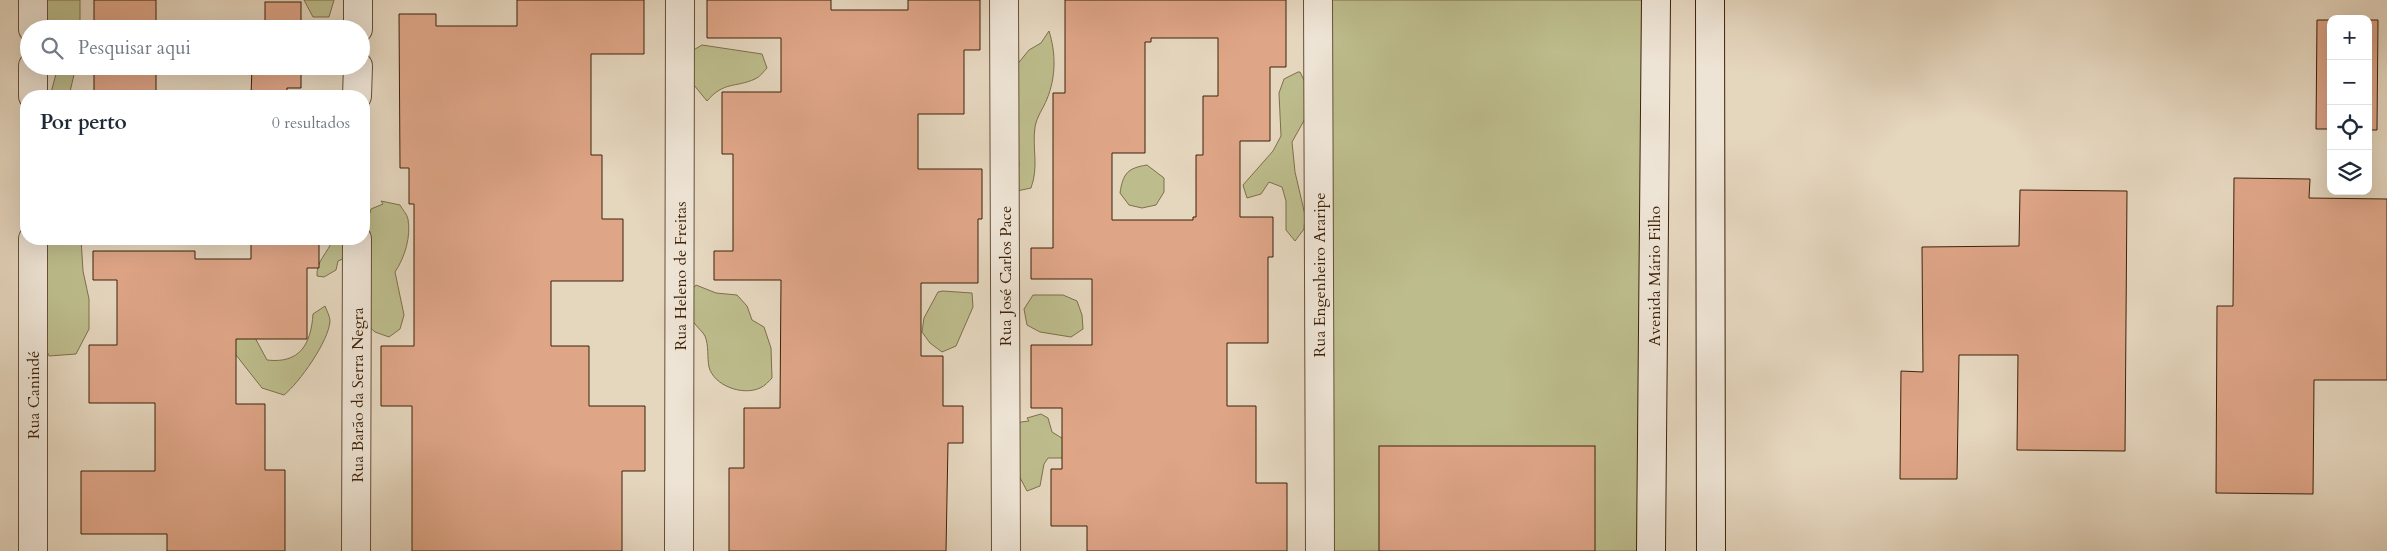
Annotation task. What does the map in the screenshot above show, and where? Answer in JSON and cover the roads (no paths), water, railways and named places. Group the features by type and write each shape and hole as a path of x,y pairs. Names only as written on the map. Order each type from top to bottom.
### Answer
{"street":[{"path":"34,0 34,20"},
{"path":"358,0 358,20"},
{"name":"Rua Heleno de Freitas","path":"679,551 680,0"},
{"name":"Rua José Carlos Pace","path":"1004,0 1006,551"},
{"name":"Rua Engenheiro Araripe","path":"1318,0 1320,551"},
{"name":"Avenida Mário Filho","path":"1652,551 1656,0"},
{"path":"1710,0 1712,551"},
{"path":"33,75 33,90"},
{"path":"358,75 358,90"},
{"name":"Rua Canindé","path":"33,245 33,551"},
{"name":"Rua Barão da Serra Negra","path":"356,551 357,245"}]}
